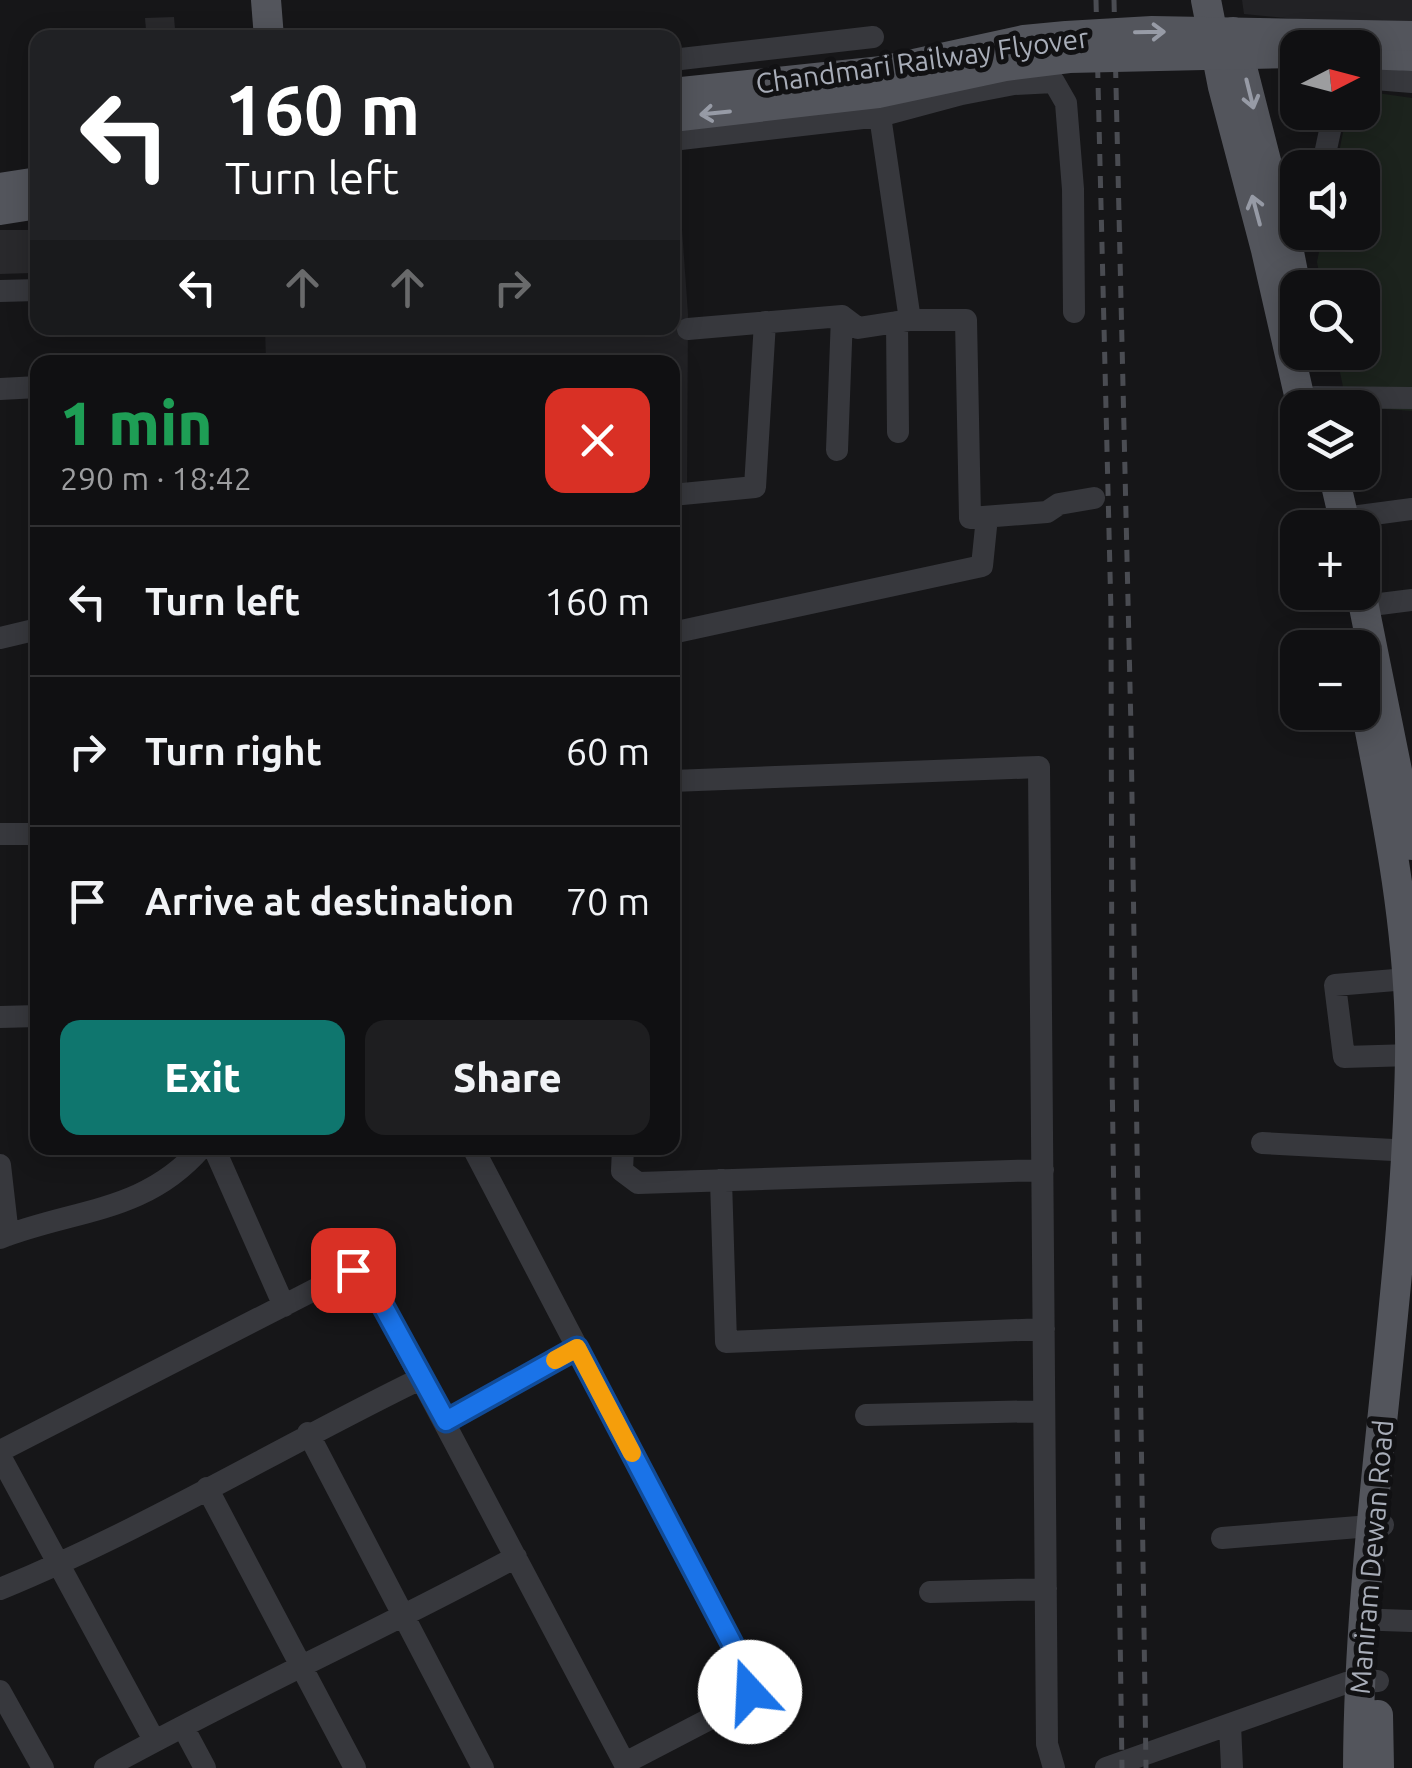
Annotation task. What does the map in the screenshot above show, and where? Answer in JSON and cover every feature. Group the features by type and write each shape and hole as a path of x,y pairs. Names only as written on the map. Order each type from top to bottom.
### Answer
{"main road":[{"path":"266,0 268,30"},
{"path":"1206,0 1223,88 1280,233"},
{"path":"1224,0 1280,227"},
{"name":"Chandmari Railway Flyover","path":"680,92 864,74 1024,40 1066,36 1171,31 1412,36"},
{"name":"Chandmari Railway Flyover","path":"680,116 878,93 1005,66 1069,58 1280,53"},
{"path":"1380,55 1412,56"},
{"path":"0,188 30,183"},
{"path":"0,210 30,205"},
{"path":"1285,250 1309,390"},
{"name":"Maniram Dewan Road","path":"1359,610 1390,724 1412,846"},
{"name":"Maniram Dewan Road","path":"1358,1768 1368,1681 1411,1070 1408,979 1394,867 1390,724"},
{"name":"Maniram Dewan Road","path":"1379,1768 1368,1681 1397,1620 1379,1525 1412,1263"}],"street":[{"path":"680,59 872,36"},
{"path":"1380,79 1412,82"},
{"path":"680,139 880,116 962,94 1014,84 1054,82 1066,103 1074,312"},
{"path":"880,116 904,321 898,432"},
{"path":"0,291 30,290"},
{"path":"837,450 842,316"},
{"path":"688,329 842,316 858,328 904,321 966,320 970,518 1047,512 1059,504 1094,498"},
{"path":"680,494 755,487 764,322"},
{"path":"0,390 30,388"},
{"path":"1380,400 1412,398"},
{"path":"1380,515 1412,509"},
{"path":"680,631 982,566 987,516"},
{"path":"1380,598 1412,600"},
{"path":"0,638 30,631"},
{"path":"680,781 1040,766 1047,1744 1054,1768"},
{"path":"0,834 30,834"},
{"path":"1408,979 1335,984 1344,1057 1411,1070"},
{"path":"0,1017 30,1016"},
{"path":"1262,1143 1393,1150 1404,1154"},
{"path":"0,1166 4,1237 151,1191 195,1155"},
{"path":"217,1155 284,1306"},
{"path":"154,1740 0,1454 353,1270 365,1273 626,1766 746,1700 750,1692 748,1674 477,1155"},
{"path":"623,1155 622,1171 638,1183 1043,1170"},
{"path":"721,1180 726,1342 1044,1329"},
{"path":"446,1421 577,1348"},
{"path":"0,1589 57,1566 420,1379"},
{"path":"866,1415 1044,1411"},
{"path":"308,1434 483,1768"},
{"path":"207,1488 355,1768"},
{"path":"1222,1538 1379,1525"},
{"path":"105,1768 301,1665 404,1618 516,1557"},
{"path":"930,1592 1046,1589"},
{"path":"1106,1768 1368,1681"},
{"path":"0,1691 43,1768"},
{"path":"1230,1725 1232,1768"},
{"path":"183,1726 205,1768"}],"shaded area":[{"path":"1242,0 1412,0 1412,30 1244,14"},
{"path":"1380,93 1412,98 1412,411 1380,409 1380,390 1344,390 1340,370 1380,370 1380,270 1319,270 1317,262 1319,250 1380,250 1380,150 1339,150 1344,130 1380,130"},
{"path":"680,201 688,314 687,493 680,494 680,355 266,355 265,335 680,335"}],"building":[{"path":"174,17 175,29 146,30 145,18"},
{"path":"0,230 30,230 30,273 0,274"}],"railway":[{"path":"1096,0 1111,613 1112,1071 1122,1768"},
{"path":"1114,0 1131,729 1146,1768"}],"slow traffic":[{"path":"555,1360 577,1348 632,1453"}],"route":[{"path":"353,1270 365,1273 446,1421 577,1348 748,1674 750,1692"}]}
